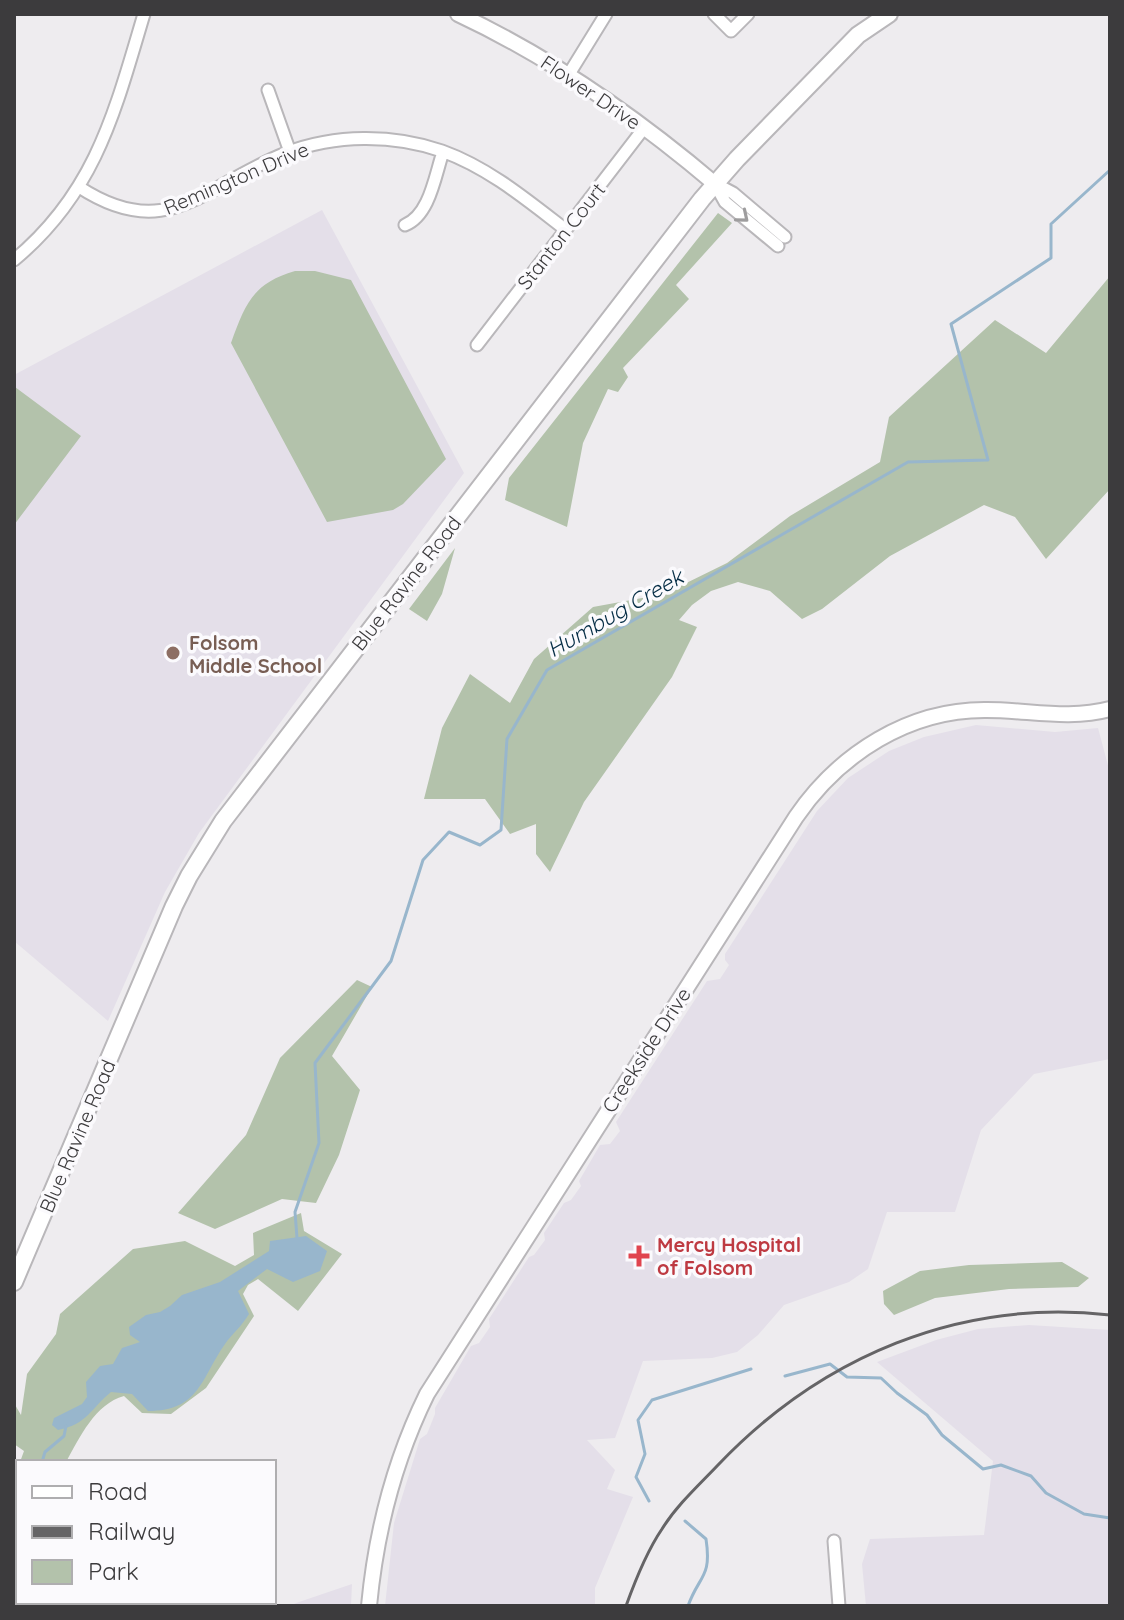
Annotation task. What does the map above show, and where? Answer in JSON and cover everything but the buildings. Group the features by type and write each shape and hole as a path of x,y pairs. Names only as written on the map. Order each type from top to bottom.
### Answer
{"main road":[{"name":"Blue Ravine Road","path":"858,35 871,14"},
{"name":"Blue Ravine Road","path":"14,1282 174,906 210,840 715,184 858,35 889,14"}],"street":[{"path":"14,260 39,237 79,187 101,147 114,115 144,14"},
{"name":"Flower Drive","path":"458,14 569,74 715,184 733,193 781,242"},
{"path":"569,74 606,14"},
{"path":"714,14 731,31 748,14"},
{"path":"268,90 290,152"},
{"name":"Stanton Court","path":"477,345 644,128"},
{"name":"Remington Drive","path":"79,187 103,203 121,209 140,213 160,212 189,202 290,152 361,139 410,143 443,152 487,172 566,230"},
{"path":"405,225 422,213 443,152"},
{"name":"Creekside Drive","path":"369,1606 390,1485 427,1394 815,791 845,762 879,739 932,717 986,710 1056,715 1110,709"},
{"path":"834,1541 839,1606"}],"shaded area":[{"name":"Folsom Middle School","path":"322,210 464,473 199,833 165,892 108,1021 14,941 14,375"},
{"path":"976,725 1055,732 1098,728 1110,773 1110,1059 1034,1074 981,1130 955,1212 887,1212 868,1269 849,1282 784,1305 758,1335 737,1352 712,1358 643,1361 615,1438 587,1440 615,1470 607,1489 633,1497 595,1588 595,1606 385,1606 394,1523 420,1439 427,1434 435,1408 471,1346 479,1343 490,1327 489,1319 529,1257 545,1240 544,1233 564,1203 571,1200 581,1186 579,1181 600,1145 610,1144 620,1131 616,1122 707,981 720,979 729,965 725,954 817,811 848,778 889,751 924,737"},
{"path":"1029,1325 1110,1330 1110,1606 866,1606 862,1564 870,1539 984,1535 993,1461 877,1362 936,1340 978,1329"},
{"path":"352,1584 351,1606 289,1606 299,1602"}],"green space":[{"path":"718,213 732,223 676,285 689,299 623,368 628,377 618,392 608,389 583,443 567,527 505,500 509,478"},
{"path":"295,271 315,271 351,280 446,459 403,504 393,510 327,522 231,343 252,297 269,282"},
{"path":"1110,276 1110,489 1046,559 1015,517 984,505 890,556 822,609 802,619 770,591 738,582 711,591 679,620 697,627 672,677 584,802 550,872 536,854 536,824 510,834 485,799 424,799 442,728 470,674 510,703 534,659 593,607 664,594 727,563 790,516 880,462 889,417 995,320 1046,353"},
{"path":"14,389 81,436 14,525"},
{"path":"455,548 442,594 427,621 409,609"},
{"path":"357,980 372,987 332,1056 360,1090 339,1155 316,1203 282,1199 215,1229 178,1213 246,1135 280,1058"},
{"path":"301,1213 304,1231 342,1254 298,1311 258,1279 248,1285 243,1294 254,1316 206,1388 171,1414 142,1413 124,1396 97,1414 67,1460 21,1460 24,1451 14,1444 14,1403 21,1415 27,1374 56,1334 60,1314 133,1249 185,1241 235,1266 254,1255 253,1233"},
{"path":"1062,1262 1089,1278 1078,1287 1009,1289 935,1298 894,1315 884,1304 883,1291 920,1271 969,1265"}],"water":[{"path":"306,1236 327,1251 320,1271 293,1282 267,1269 238,1291 249,1314 189,1399 165,1410 148,1411 132,1394 111,1392 76,1424 58,1430 52,1425 54,1418 82,1404 87,1397 86,1382 100,1366 113,1364 122,1348 140,1342 130,1335 129,1327 146,1315 170,1306 182,1295 220,1282 269,1251 270,1241"}],"waterway":[{"name":"Humbug Creek","path":"297,1238 295,1212 319,1143 315,1063 391,961 423,860 449,832 480,845 501,830 507,739 547,670 908,462 988,460 951,324 1051,258 1051,224 1110,170"},
{"path":"785,1376 830,1364 847,1377 881,1378 927,1415 942,1435 983,1469 1001,1465 1031,1476 1046,1493 1084,1514 1110,1518"},
{"path":"649,1501 636,1477 645,1454 638,1420 652,1400 751,1369"},
{"name":"Humbug Creek","path":"43,1460 45,1452 64,1436 66,1426"},
{"name":"Humbug Creek","path":"14,1524 16,1520"},
{"path":"685,1521 706,1539 707,1552 706,1569 688,1606"}],"railway":[{"path":"626,1606 651,1547 688,1496 758,1427 801,1394 847,1366 896,1343 947,1327 1000,1316 1054,1312 1110,1315"}],"place":[{"name":"Folsom Middle School","path":"173,653"},
{"name":"Mercy Hospital of Folsom","path":"639,1256"}]}
